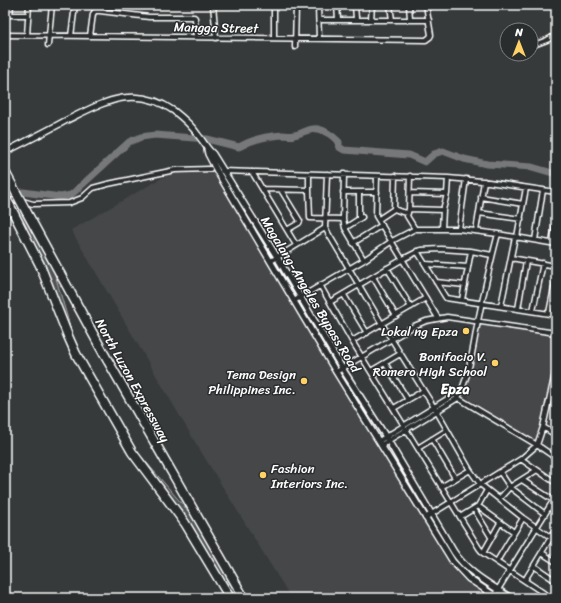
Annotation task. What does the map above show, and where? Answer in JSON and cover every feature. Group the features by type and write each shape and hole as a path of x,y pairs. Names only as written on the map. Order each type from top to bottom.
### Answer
{"highway":[{"name":"North Luzon Expressway","path":"5,171 104,354 244,598"},
{"path":"7,201 40,265 76,354 132,452 185,523 230,598"}],"street":[{"path":"11,5 7,15 28,15"},
{"path":"27,35 29,5"},
{"path":"48,45 52,5"},
{"path":"71,36 75,5"},
{"path":"213,5 216,38"},
{"path":"274,5 274,38"},
{"path":"295,47 296,5"},
{"path":"318,5 319,39"},
{"path":"337,5 338,19"},
{"path":"355,5 356,19"},
{"path":"371,20 372,5"},
{"path":"390,5 392,20"},
{"path":"409,5 410,19"},
{"path":"319,20 429,20 426,5"},
{"path":"90,36 93,14 95,11 100,11 149,17 194,17 196,37"},
{"name":"Mangga Street","path":"5,35 426,40 431,35 429,20"},
{"path":"539,43 556,35"},
{"name":"Magalang-Angeles Bypass Road","path":"5,152 101,103 122,98 144,99 162,104 173,110 184,119 198,134 213,154 277,257 342,368 387,439 454,552 463,565 474,574 511,598"},
{"name":"Magalang-Angeles Bypass Road","path":"207,148 208,154 218,173 336,372 425,518 458,569 473,582 496,597"},
{"path":"7,201 23,201 33,204 69,203 82,198 93,188 108,184 175,170 210,169"},
{"path":"218,173 223,171 466,179 556,192"},
{"path":"252,172 296,245"},
{"path":"309,174 310,218 342,219"},
{"path":"327,174 325,228 400,354 436,410 470,470 480,484 487,490 556,542"},
{"path":"344,174 342,219 353,243 364,260"},
{"path":"377,176 376,213 378,219 438,318"},
{"path":"394,209 395,176"},
{"path":"410,176 408,217 415,230"},
{"path":"442,229 443,210 447,194 448,178"},
{"path":"459,229 466,179"},
{"path":"476,231 484,181"},
{"path":"501,306 526,188"},
{"path":"262,189 309,190"},
{"path":"281,190 300,221 287,230"},
{"path":"535,240 543,190"},
{"path":"344,192 377,192"},
{"path":"345,228 360,218 359,192"},
{"path":"410,193 447,194"},
{"path":"481,197 523,204"},
{"path":"394,209 402,212 443,210"},
{"path":"378,219 394,209"},
{"path":"479,213 520,219"},
{"path":"294,301 364,260 392,241 415,230 459,229 554,244 556,220"},
{"path":"353,243 382,225"},
{"path":"270,261 325,228"},
{"path":"380,443 458,398 470,363 492,255 498,234"},
{"path":"330,302 417,251 441,249 471,251 492,255"},
{"path":"417,251 446,298 556,314"},
{"path":"462,300 471,251"},
{"path":"511,258 556,266"},
{"path":"518,309 526,261"},
{"path":"533,311 543,263"},
{"path":"426,264 468,267"},
{"path":"387,268 411,307"},
{"path":"373,277 396,316"},
{"path":"549,313 556,278"},
{"path":"436,282 464,285"},
{"path":"320,285 352,341 482,553 551,598"},
{"path":"344,295 367,333"},
{"path":"352,341 426,298"},
{"path":"336,372 414,326 438,318 456,317 556,333"},
{"path":"371,371 400,354"},
{"path":"385,363 408,400"},
{"path":"425,518 521,459 537,445 543,427 556,369"},
{"path":"394,408 423,391"},
{"path":"436,410 455,394 461,392"},
{"path":"455,394 458,398 556,458"},
{"path":"543,427 556,434"},
{"path":"418,448 447,430"},
{"path":"432,439 455,478"},
{"path":"521,459 556,483"},
{"path":"441,487 470,470"},
{"path":"499,500 510,487 537,470"},
{"path":"500,472 510,487 545,514"},
{"path":"496,597 498,590 555,498 522,480"},
{"path":"460,518 478,506 487,490"},
{"path":"478,506 514,532"},
{"path":"474,509 491,537"},
{"path":"496,561 523,518"},
{"path":"482,553 500,523"},
{"path":"525,580 556,529"},
{"path":"542,553 556,562"},
{"path":"534,566 556,581"}],"shaded area":[{"path":"212,170 445,557 461,577 490,598 291,598 195,442 71,230 174,171"},
{"path":"21,207 48,258 55,275 72,333 69,334 15,210"},
{"path":"480,323 556,334 556,359 538,442 535,442 469,399 466,389"},
{"path":"140,455 189,512 242,598 232,598 138,457"}],"waterway":[{"path":"23,192 61,197 71,195 129,142 141,137 155,135 207,139 239,147 260,139 282,135 292,135 315,129 324,131 332,136 339,142 339,147 344,150 409,155 425,162 434,154 443,151 464,159 487,164 532,167 556,174"},
{"path":"5,192 12,192"}],"place":[{"name":"Lokal ng Epza","path":"466,331"},
{"name":"Bonifacio V. Romero High School","path":"495,363"},
{"name":"Tema Design Philippines Inc.","path":"304,381"},
{"name":"Fashion Interiors Inc.","path":"263,475"}],"district":[{"name":"Epza","path":"455,389"}]}
